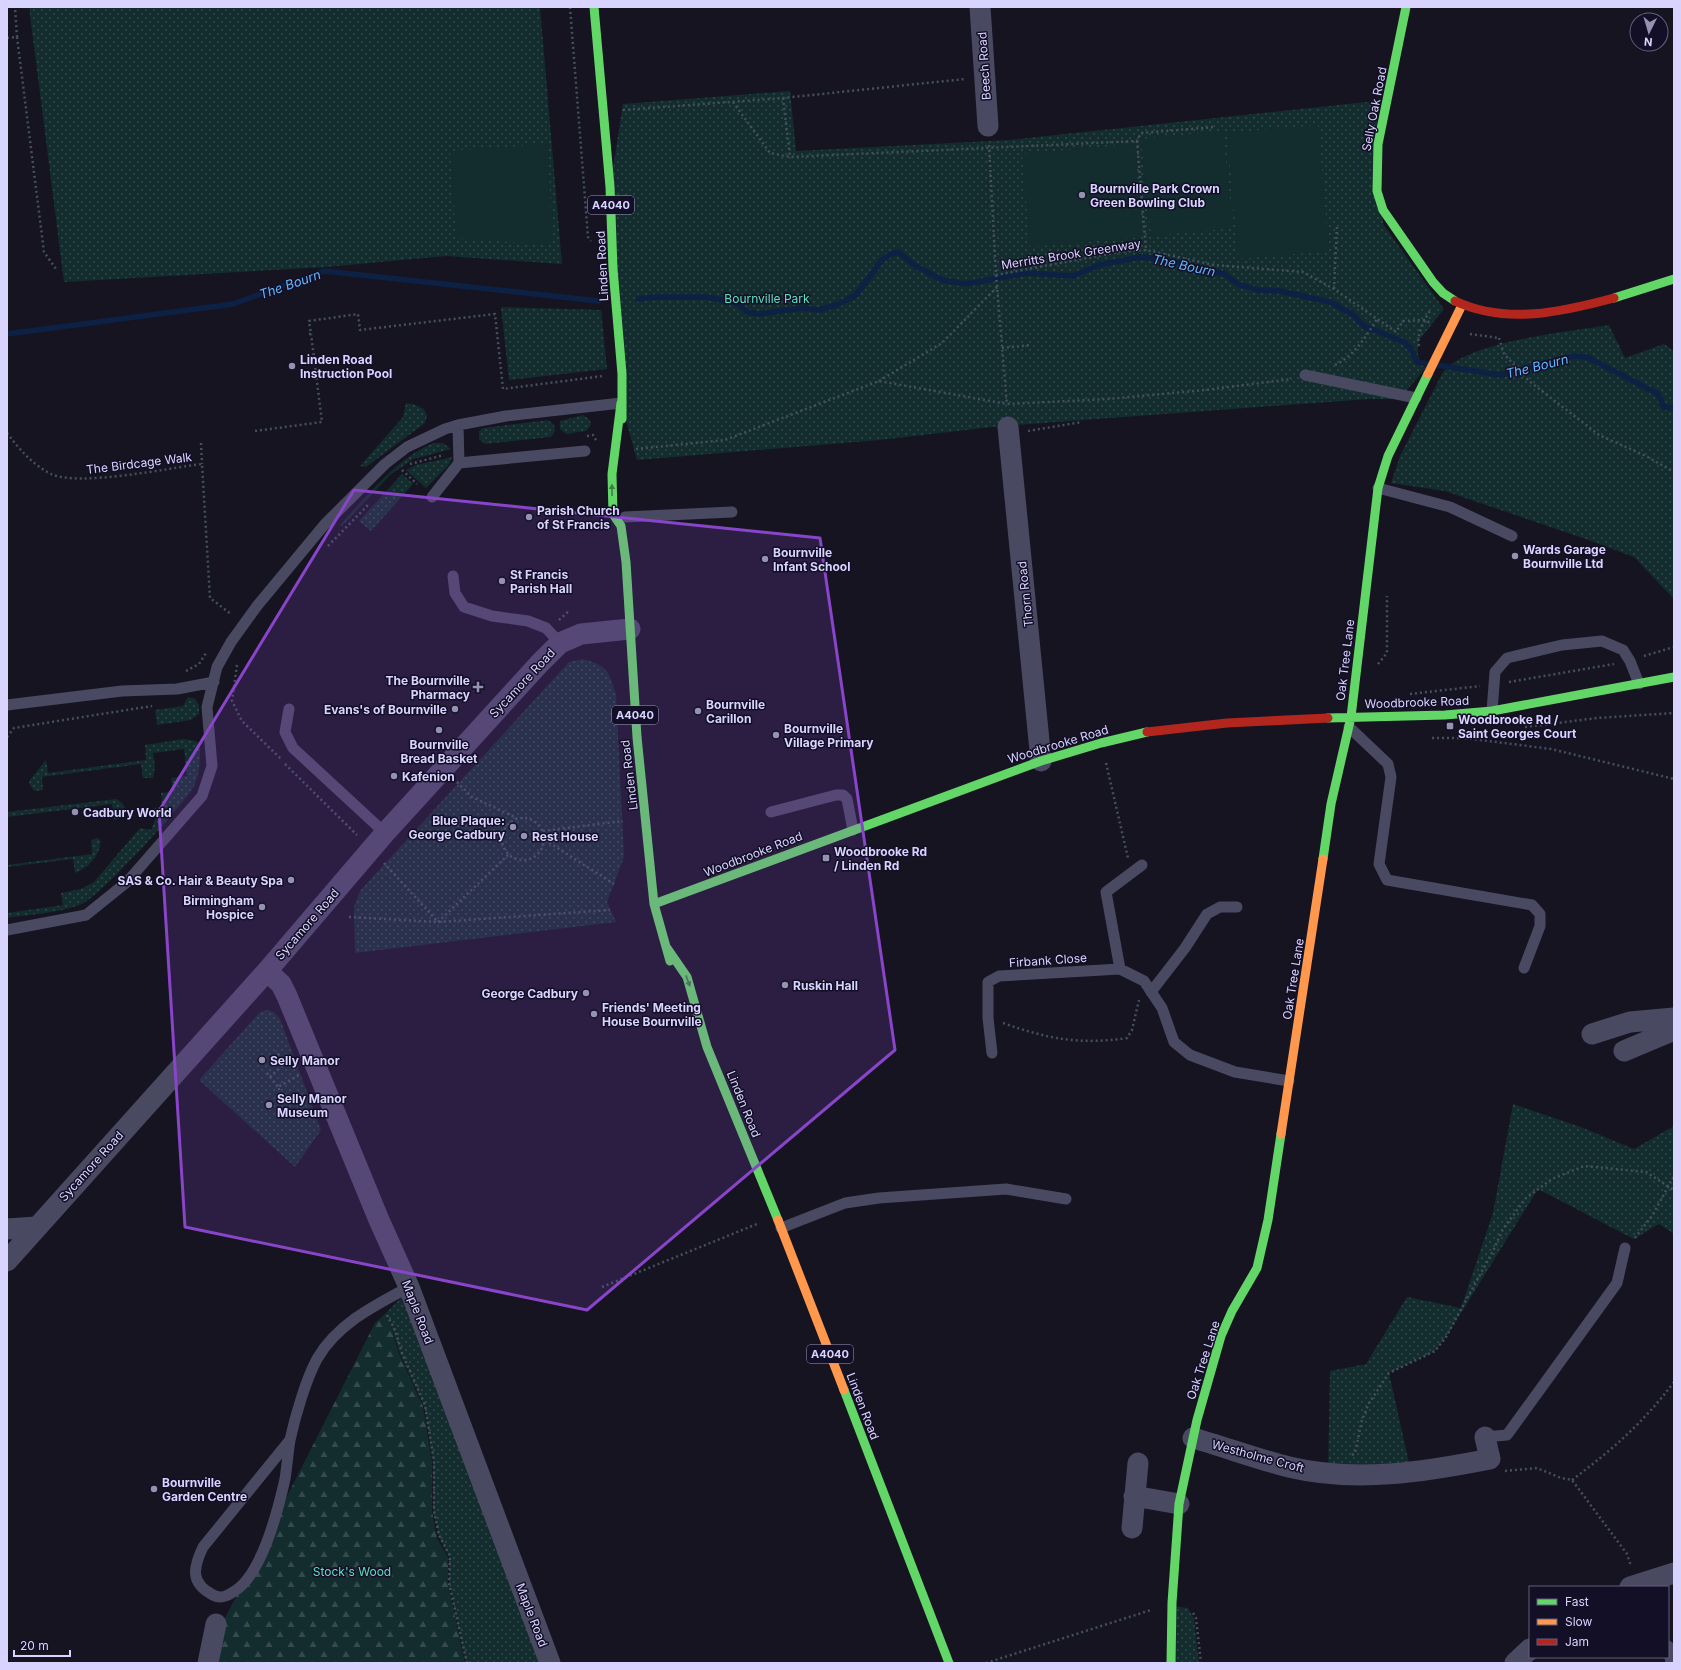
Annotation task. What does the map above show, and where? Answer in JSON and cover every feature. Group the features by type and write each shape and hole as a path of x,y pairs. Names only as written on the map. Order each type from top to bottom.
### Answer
{"main road":[{"name":"Linden Road","path":"594,7 610,187 614,269 622,374 621,403 623,465"},
{"name":"Selly Oak Road","path":"1406,7 1378,144 1376,165 1380,203 1446,297 1480,313 1500,316 1542,313 1592,305 1674,279"},
{"name":"Oak Tree Lane","path":"1171,1663 1172,1603 1179,1504 1193,1438 1211,1367 1221,1336 1232,1311 1257,1268 1268,1220 1331,804 1350,722 1378,488 1388,456 1462,305"},
{"name":"Linden Road","path":"621,403 612,474 613,514 623,522"},
{"name":"Linden Road","path":"624,504 623,522 637,737 654,904 668,948 671,968"},
{"name":"Woodbrooke Road","path":"654,904 1041,761 1101,743 1148,732 1227,723 1350,722 1492,711 1674,677"},
{"name":"Linden Road","path":"668,948 687,977 707,1047"},
{"name":"Linden Road","path":"685,1006 707,1047 781,1228 950,1663"}],"street":[{"name":"Beech Road","path":"980,7 986,77 988,126"},
{"name":"Thorn Road","path":"1009,430 1041,761"},
{"name":"Sycamore Road","path":"7,1261 266,971 385,833 539,664 560,643 581,634 630,629"},
{"name":"Maple Road","path":"266,971 281,984 288,996 376,1212 409,1286 550,1663"},
{"path":"1592,1034 1630,1022 1674,1018"},
{"path":"1624,1051 1674,1030"},
{"path":"7,1229 36,1227"},
{"path":"1485,1437 1493,1466"},
{"name":"Westholme Croft","path":"1193,1438 1290,1467 1328,1473 1381,1476 1438,1469 1493,1466"},
{"path":"1132,1528 1138,1463"},
{"path":"1134,1496 1179,1504"},
{"path":"1634,1585 1665,1579"},
{"path":"208,1663 216,1624"},
{"path":"1515,1663 1529,1650"}],"lane":[{"path":"1308,376 1416,398"},
{"path":"7,930 86,915 127,882 202,796 212,766 207,707 217,667 244,622 325,524 386,464 407,447 445,429 458,425 513,415 621,403"},
{"path":"432,497 459,463 458,425"},
{"path":"459,463 585,450"},
{"path":"1378,488 1450,507 1512,536"},
{"path":"623,522 732,512"},
{"path":"453,576 455,593 464,607 492,616 528,621 546,628 560,643"},
{"path":"1492,711 1495,672 1507,658 1562,645 1602,641 1623,650 1630,661 1639,684"},
{"path":"7,705 122,691 177,689 214,682"},
{"path":"289,710 286,732 293,748 385,833"},
{"path":"1350,722 1388,764 1391,777 1379,864 1387,880 1532,905 1540,914 1540,926 1524,968"},
{"path":"771,812 836,795 843,795 847,799 853,830"},
{"path":"1120,969 1106,892 1142,865"},
{"path":"1151,992 1185,948 1207,914 1220,907 1237,907"},
{"name":"Firbank Close","path":"992,1053 988,1018 988,982 999,976 1120,969 1144,980"},
{"path":"1144,980 1162,1008 1174,1042 1190,1055 1235,1072 1289,1081"},
{"path":"781,1228 845,1203 878,1198 1006,1189 1066,1199"},
{"path":"1485,1437 1507,1435 1617,1283 1625,1248"},
{"path":"290,1440 203,1547 197,1561 195,1572 197,1582 206,1591 216,1596 226,1597 238,1589 258,1563 274,1523 285,1478 290,1440 300,1403 317,1359 341,1329 380,1302 409,1286"},
{"path":"1669,1652 1671,1663"}],"path":[{"path":"15,7 17,37 44,252 56,269"},
{"path":"570,7 588,237 592,242"},
{"path":"7,38 17,37"},
{"path":"622,110 784,98 986,77"},
{"path":"784,98 790,156"},
{"path":"733,102 770,153 790,156 1137,140"},
{"name":"Merritts Brook Greenway","path":"988,126 996,275 1119,252 1146,250 1214,266 1302,272 1334,289 1378,319 1370,333 1344,360 1308,376"},
{"path":"1146,250 1137,140 1141,133 1215,128"},
{"path":"1334,289 1337,225"},
{"path":"996,275 1009,430 1082,422"},
{"path":"634,449 725,440 879,381 942,343 997,286"},
{"path":"255,431 322,422 309,321 358,314 360,330 495,314 503,389 622,374"},
{"path":"1499,338 1504,354 1529,381 1599,436 1646,456 1674,472"},
{"path":"1002,348 1031,345"},
{"path":"879,381 1007,404 1108,399 1205,390 1308,376"},
{"name":"The Birdcage Walk","path":"7,433 23,453 52,475 85,480 202,464 210,598 232,613 228,620"},
{"path":"580,436 593,435 599,445"},
{"path":"201,443 202,464"},
{"path":"397,476 409,465 458,451"},
{"path":"402,470 417,484"},
{"path":"323,552 372,500"},
{"path":"1403,694 1495,684 1592,669 1630,661 1674,647"},
{"path":"181,674 198,664 207,651"},
{"path":"7,737 14,728 156,706"},
{"path":"1460,738 1551,749 1674,779"},
{"path":"1101,743 1131,873"},
{"path":"456,781 472,797 517,818 531,819 540,825 545,840 538,854 530,859 520,860 509,854 505,849 502,836 509,823 517,818"},
{"path":"543,831 623,821"},
{"path":"545,840 614,884"},
{"path":"438,922 509,854"},
{"path":"383,861 438,922"},
{"path":"349,917 438,922 610,910"},
{"path":"988,1018 1053,1039 1084,1042 1127,1038 1132,1030 1144,980"},
{"path":"270,1077 285,1063 276,1051"},
{"path":"267,1073 278,1087 284,1104"},
{"path":"278,1087 303,1073"},
{"path":"1328,1473 1340,1469 1355,1452 1362,1420 1369,1403 1389,1373 1435,1351 1446,1338 1470,1290 1493,1251 1503,1229 1526,1198 1552,1179 1584,1166 1646,1172 1674,1190"},
{"path":"1625,1248 1641,1232 1652,1216 1674,1176"},
{"path":"602,1287 776,1217"},
{"path":"380,1302 395,1330 402,1353 425,1405 434,1461 434,1511 439,1536 450,1556 449,1583 467,1663"},
{"path":"1572,1480 1631,1432 1654,1409 1674,1382"},
{"path":"1493,1466 1537,1468 1562,1478 1572,1480 1627,1554 1634,1585"},
{"path":"986,1663 1172,1603"}],"highlighted area":[{"path":"354,490 820,538 895,1050 587,1310 185,1227 159,811"}],"green space":[{"path":"29,7 540,7 562,264 446,256 326,267 64,282"},
{"name":"Bournville Park","path":"790,91 796,151 1010,140 1376,101 1383,224 1444,309 1420,339 1418,355 1426,368 1405,392 1401,399 1369,399 1001,426 879,440 637,460 621,403 610,187 623,104"},
{"path":"1318,125 1329,251 1238,259 1227,133"},
{"name":"Bournville Park Crown Green Bowling Club","path":"1223,131 1233,228 1151,236 1141,139"},
{"path":"548,144 552,245 456,238 450,151"},
{"name":"Bournville Park Crown Green Bowling Club","path":"1134,144 1143,237 1030,247 1022,154"},
{"path":"501,307 601,310 607,369 509,380"},
{"path":"1609,325 1625,358 1664,344 1674,351 1674,599 1634,557 1445,491 1391,483 1400,456 1443,372 1456,361 1496,345 1545,335"},
{"path":"406,403 413,404 424,409 427,416 425,423 366,467 360,466 403,417"},
{"path":"583,415 590,420 591,425 586,431 566,434 560,429 560,421"},
{"path":"548,420 554,425 555,431 551,437 485,444 479,439 479,431 483,428"},
{"path":"433,443 443,443 451,449 413,459 390,475 342,526 340,525 372,490 394,469 419,450"},
{"path":"453,457 448,466 426,488 406,470 416,465"},
{"path":"402,474 413,484 371,531 359,521"},
{"path":"583,659 598,664 606,670 609,674 616,694 624,857 607,902 616,922 355,953 354,907 360,891 569,662"},
{"path":"188,697 195,699 199,705 199,714 191,720 157,725 155,710 183,706"},
{"path":"183,739 196,741 200,745 199,770 195,784 177,809 123,868 91,898 82,904 55,911 7,918 7,913 63,905 61,893 81,889 94,882 140,828 151,830 156,817 144,814 143,810 162,807 161,793 173,791 171,778 187,776 184,749 153,753 155,767 153,778 143,778 141,764 42,777 43,790 34,791 29,783 30,780 46,760 48,773 146,760 145,745"},
{"path":"116,799 123,805 125,811 122,817 114,820 112,804 7,817 7,812"},
{"path":"98,838 101,841 96,856 89,865 75,873 73,859 7,867 7,865 92,854 91,840"},
{"name":"Selly Manor Museum","path":"267,1010 274,1012 280,1019 321,1130 295,1167 199,1080 260,1012"},
{"path":"1513,1104 1578,1126 1634,1149 1674,1126 1674,1234 1659,1224 1634,1239 1538,1189 1446,1337 1435,1351 1389,1373 1411,1472 1328,1473 1330,1371 1366,1364 1407,1297 1461,1308 1493,1213"},
{"path":"409,1290 547,1663 466,1663 449,1583 449,1557 439,1537 433,1511 433,1461 424,1406 400,1354 387,1312"},
{"name":"Stock's Wood","path":"387,1312 399,1354 423,1406 432,1461 432,1511 437,1538 448,1557 448,1583 465,1663 213,1663 221,1626 375,1323"},
{"path":"1173,1606 1188,1608 1194,1619 1199,1663 1173,1663"}],"waterway":[{"name":"The Bourn","path":"638,299 656,297 707,297 737,303 747,312 759,314 802,308 819,310 839,304 856,295 882,260 891,254 898,252 916,266 942,280 966,284 1026,273 1073,276 1099,265 1141,257 1168,260 1224,274 1238,284 1257,290 1280,291 1330,302 1352,314 1364,326 1404,342 1411,349 1417,362 1429,364"},
{"name":"The Bourn","path":"7,334 233,304 324,271 599,301"},
{"name":"The Bourn","path":"1437,365 1500,375 1573,356 1587,357 1658,394 1664,407 1674,408"}],"traffic: fast":[{"path":"594,7 610,187 613,269 622,374 622,419"},
{"path":"1406,7 1378,144 1377,191 1383,210 1433,282 1443,293 1455,301"},
{"path":"1614,298 1674,279"},
{"path":"1323,859 1331,804 1351,717 1378,488 1388,456 1428,374"},
{"path":"621,403 612,474 613,514 621,526 626,562 637,737 654,904 670,961"},
{"path":"1328,718 1445,715 1492,711 1674,677"},
{"path":"654,904 1041,761 1101,743 1147,732"},
{"path":"667,948 687,977 707,1047 778,1220"},
{"path":"1171,1663 1172,1603 1179,1504 1197,1420 1221,1336 1232,1311 1257,1268 1268,1220 1281,1134"},
{"path":"844,1390 949,1663"}],"traffic: slow":[{"path":"1428,374 1462,305"},
{"path":"1281,1134 1323,859"},
{"path":"778,1220 844,1390"}],"traffic: jam":[{"path":"1455,301 1494,313 1534,314 1574,308 1614,298"},
{"path":"1147,732 1227,723 1328,718"}],"place":[{"name":"Bournville Park Crown Green Bowling Club","path":"1082,195"},
{"name":"Linden Road Instruction Pool","path":"292,366"},
{"name":"Parish Church of St Francis","path":"529,517"},
{"name":"Wards Garage Bournville Ltd","path":"1515,556"},
{"name":"Bournville Infant School","path":"765,559"},
{"name":"St Francis Parish Hall","path":"502,581"},
{"name":"The Bournville Pharmacy","path":"478,687"},
{"name":"Evans's of Bournville","path":"455,709"},
{"name":"Bournville Carillon","path":"698,711"},
{"name":"Woodbrooke Rd / Saint Georges Court","path":"1450,726"},
{"name":"Bournville Bread Basket","path":"439,730"},
{"name":"Bournville Village Primary","path":"776,735"},
{"name":"Kafenion","path":"394,776"},
{"name":"Cadbury World","path":"75,812"},
{"name":"Blue Plaque: George Cadbury","path":"513,827"},
{"name":"Rest House","path":"524,836"},
{"name":"Woodbrooke Rd / Linden Rd","path":"826,858"},
{"name":"SAS & Co. Hair & Beauty Spa","path":"291,880"},
{"name":"Birmingham Hospice","path":"262,907"},
{"name":"Ruskin Hall","path":"785,985"},
{"name":"George Cadbury","path":"586,993"},
{"name":"Friends' Meeting House Bournville","path":"594,1014"},
{"name":"Selly Manor","path":"262,1060"},
{"name":"Selly Manor Museum","path":"269,1105"},
{"name":"Bournville Garden Centre","path":"154,1489"}]}
